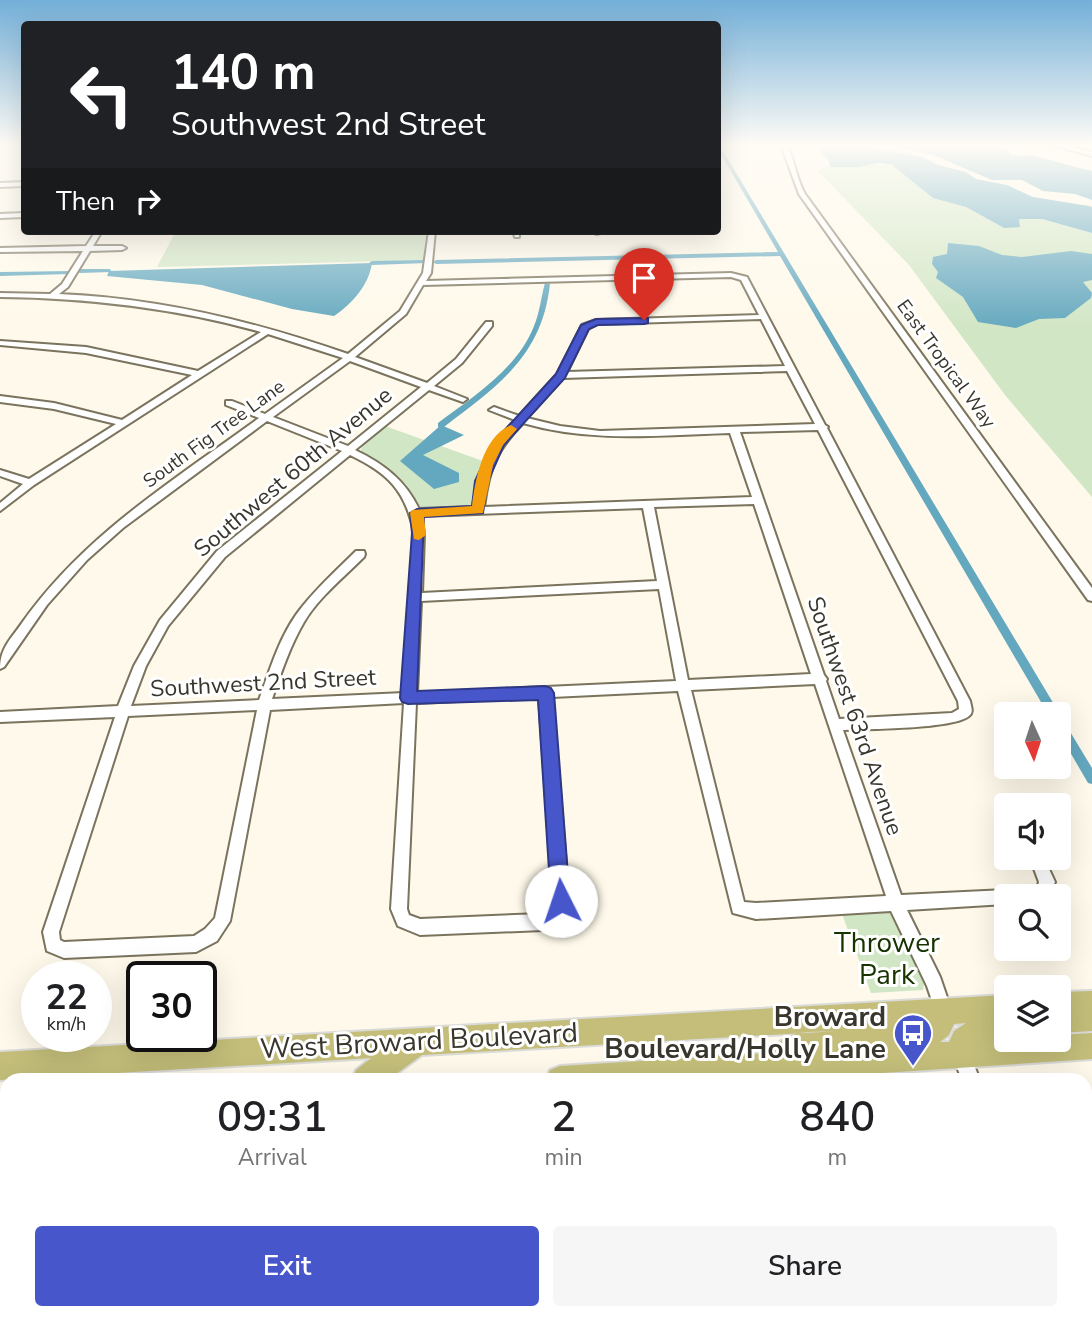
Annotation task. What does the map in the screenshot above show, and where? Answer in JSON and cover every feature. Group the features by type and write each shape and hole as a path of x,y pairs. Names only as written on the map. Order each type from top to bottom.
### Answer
{"main road":[{"path":"1071,1005 1092,1004"},
{"name":"West Broward Boulevard","path":"0,1066 994,1009"},
{"path":"775,1066 790,1048 919,1038 936,1031 943,1023 944,1012"},
{"path":"1071,1019 1092,1018"},
{"path":"961,1054 963,1041 983,1028 994,1026"},
{"path":"374,1073 395,1056 421,1041"},
{"name":"West Broward Boulevard","path":"695,1073 1092,1046"}],"street":[{"name":"East Tropical Way","path":"811,207 1092,597"},
{"path":"0,216 21,215"},
{"path":"52,296 65,285 97,235"},
{"name":"South Fig Tree Lane","path":"0,664 43,602 83,557 119,525 348,358 403,312 422,283 431,259 432,235"},
{"path":"0,250 122,248"},
{"path":"422,283 738,276 744,279 964,701 965,712 953,718 837,724"},
{"path":"0,295 52,296 166,309 267,331 463,399"},
{"path":"478,510 482,481 498,444 561,375 585,327 590,324 764,317"},
{"name":"Southwest 60th Avenue","path":"264,705 222,921 211,934 197,944 64,950 53,945 51,932 123,711 146,655 164,623 221,554 428,387 472,347 489,324"},
{"path":"0,508 30,484 267,331"},
{"path":"0,343 86,350 198,374"},
{"path":"561,375 792,368"},
{"path":"0,399 54,407 123,424"},
{"path":"229,403 372,461 405,491 417,513 398,909 403,921 420,927 543,922 555,914 561,901 545,693"},
{"path":"494,411 520,420 579,433 823,427"},
{"name":"Southwest 63rd Avenue","path":"734,430 837,724 896,904 934,983 944,1012"},
{"path":"0,473 30,484"},
{"path":"417,513 759,500"},
{"path":"648,505 683,685 738,908 756,911 994,898"},
{"path":"264,705 280,659 300,618 360,554"},
{"path":"415,597 665,585"},
{"name":"Southwest 2nd Street","path":"0,716 821,679"},
{"path":"961,1054 968,1073"}],"green space":[{"path":"852,207 964,207 998,225 1020,227 1019,219 1042,219 1092,233 1092,497 1005,395 909,265"},
{"path":"174,235 429,235 427,260 157,267"},
{"path":"385,426 483,461 485,463 473,505 465,508 420,507 391,472 361,451 362,446"},
{"name":"Thrower Park","path":"886,912 897,917 925,978 923,990 871,993 842,914"}],"water":[{"path":"966,207 1091,207 1092,233 1042,219 1019,219 1020,227 1004,228"},
{"path":"948,243 979,246 1002,255 1022,257 1071,251 1092,254 1092,280 1083,282 1092,293 1091,298 1065,318 1039,319 1016,328 978,322 963,297 936,278 938,272 932,264 933,257 947,254"},
{"path":"372,263 359,293 334,316 292,309 202,285 107,276 109,271"},
{"path":"441,425 464,435 423,455 459,473 459,482 434,489 400,461"}],"waterway":[{"path":"754,207 1047,702"},
{"path":"436,262 781,254"},
{"path":"372,263 425,262"},
{"path":"80,271 109,271"},
{"path":"0,274 69,272"},
{"path":"441,425 495,382 526,348 537,329 544,308 547,284"},
{"path":"1071,743 1092,779"}],"slow traffic":[{"path":"419,535 417,513 478,510 487,465 498,444 511,429"}],"place":[{"name":"Broward Boulevard/Holly Lane","path":"913,1067"}],"route":[{"path":"561,901 545,693 408,698 419,533 417,513 478,510 482,481 498,444 561,375 585,327 596,322 644,320"}]}
